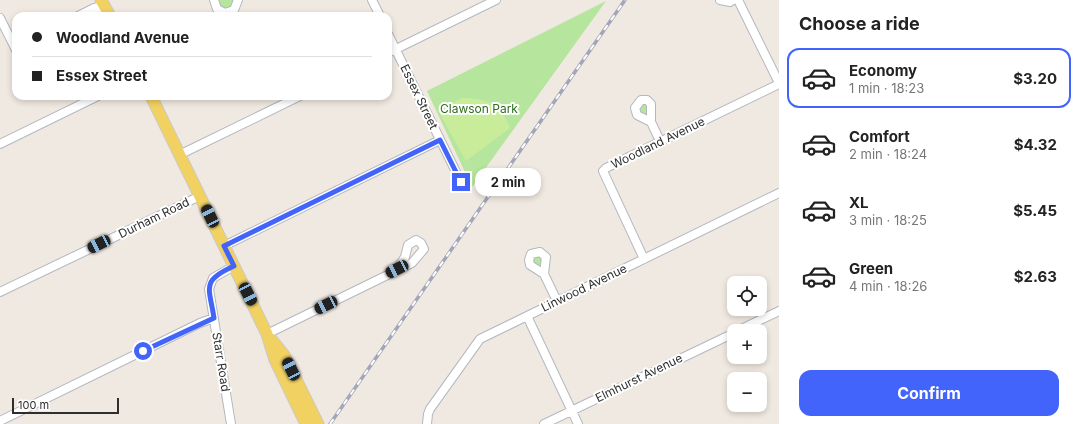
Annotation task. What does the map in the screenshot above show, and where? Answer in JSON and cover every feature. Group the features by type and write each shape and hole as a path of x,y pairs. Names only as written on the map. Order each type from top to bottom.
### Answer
{"main road":[{"path":"103,3 108,12"},
{"path":"153,100 267,334 275,360 306,424"},
{"path":"267,334 284,356 318,424"}],"street":[{"path":"214,0 217,9 223,12"},
{"path":"228,12 234,10 238,0"},
{"path":"372,0 378,12"},
{"path":"392,51 496,0"},
{"path":"720,0 730,2 733,0"},
{"path":"738,0 779,83"},
{"path":"86,12 103,3"},
{"path":"95,12 103,3"},
{"path":"0,18 12,42"},
{"name":"Essex Street","path":"392,51 461,182"},
{"name":"Woodland Avenue","path":"644,259 603,171 606,168 779,83"},
{"path":"0,144 90,100"},
{"path":"179,155 292,100"},
{"path":"651,122 660,142"},
{"path":"224,246 440,140"},
{"name":"Linwood Avenue","path":"427,424 427,417 430,409 477,341 779,193"},
{"name":"Durham Road","path":"0,292 200,196"},
{"name":"Starr Road","path":"231,424 209,289 211,281 217,274 234,266"},
{"path":"267,334 397,269"},
{"path":"544,274 557,301"},
{"path":"752,324 779,311"},
{"path":"527,316 578,424"},
{"path":"0,421 200,323 214,318"},
{"name":"Elmhurst Avenue","path":"544,424 727,335"}],"green space":[{"path":"217,0 233,0 233,3 230,8 224,9 221,8"},
{"name":"Clawson Park","path":"606,1 472,187 427,91"},
{"path":"462,98 478,99 492,104 502,113 510,128 466,161 438,111"},
{"path":"642,104 647,105 647,115 640,112 639,108"},
{"path":"539,256 542,259 540,267 534,265 533,260 535,257"}],"railway":[{"path":"330,424 625,0"}],"route":[{"path":"143,351 200,323 214,318 209,285 217,274 234,266 224,246 440,140 461,182"}]}
